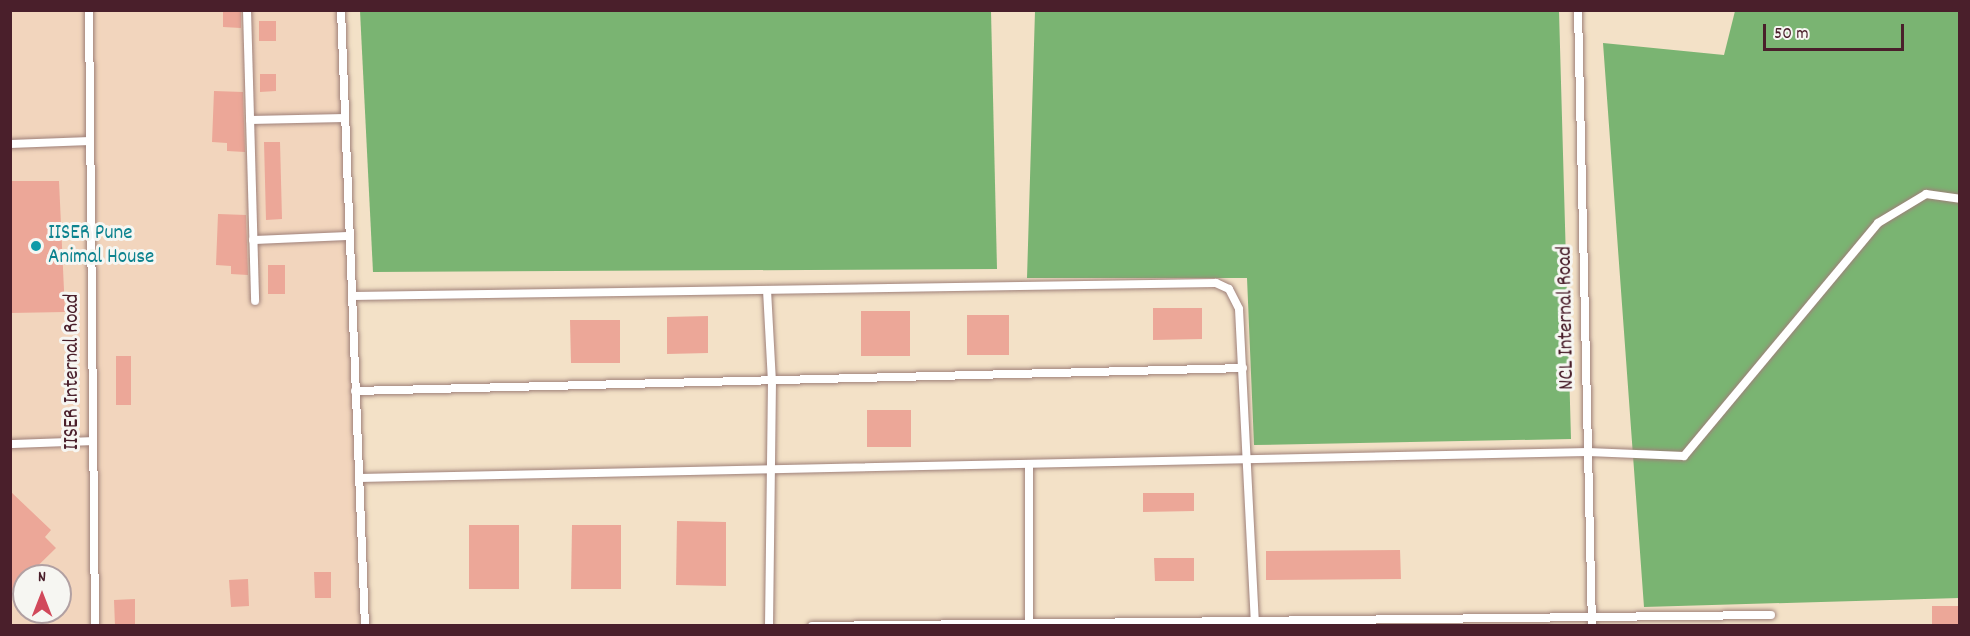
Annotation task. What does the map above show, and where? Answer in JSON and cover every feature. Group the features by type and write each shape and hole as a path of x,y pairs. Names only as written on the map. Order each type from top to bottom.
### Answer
{"lane":[{"name":"IISER Internal Road","path":"89,10 91,441 95,626"},
{"path":"247,10 255,301"},
{"path":"340,10 365,626"},
{"name":"NCL Internal Road","path":"1578,10 1592,626"},
{"path":"250,120 345,118"},
{"path":"10,144 90,141"},
{"path":"359,478 1588,452 1684,456 1878,223 1926,194 1959,199"},
{"path":"253,240 350,236"},
{"path":"352,296 1216,283 1229,289 1239,309 1250,459 1255,620"},
{"path":"767,290 772,381 769,626"},
{"path":"356,392 1243,368"},
{"path":"10,444 91,441"},
{"path":"1029,464 1029,623"},
{"path":"812,626 1592,615 1771,615"}],"shaded area":[{"path":"10,11 344,11 366,625 11,625"}],"green space":[{"path":"360,11 991,11 997,269 373,272"},
{"path":"1035,11 1559,11 1571,439 1254,445 1247,278 1027,278"},
{"path":"1735,11 1959,11 1959,598 1644,607 1603,43 1724,55"}],"building":[{"path":"223,10 241,10 241,28 223,27"},
{"path":"259,21 276,21 276,41 259,41"},
{"path":"260,74 276,74 276,91 260,92"},
{"path":"214,91 243,92 245,152 227,151 227,143 212,142"},
{"path":"264,142 280,142 282,219 266,220"},
{"name":"IISER Pune Animal House","path":"10,181 59,181 65,312 10,313"},
{"path":"218,214 246,215 248,275 231,274 231,266 216,265"},
{"path":"268,265 285,265 285,294 268,294"},
{"path":"1153,308 1202,308 1202,339 1153,340"},
{"path":"861,311 910,311 910,356 861,356"},
{"path":"967,315 1009,315 1009,355 967,355"},
{"path":"708,316 708,353 667,354 667,317"},
{"path":"570,320 620,320 620,363 571,363"},
{"path":"116,356 131,356 131,405 116,405"},
{"path":"867,410 911,410 911,447 867,447"},
{"path":"10,491 51,530 45,537 56,548 40,564 12,564 12,591 10,593"},
{"path":"1143,493 1194,493 1194,511 1143,512"},
{"path":"677,521 726,522 726,586 676,585"},
{"path":"469,525 519,525 519,589 469,589"},
{"path":"572,525 621,525 621,589 571,589"},
{"path":"1400,550 1401,579 1266,580 1266,551"},
{"path":"1154,558 1194,558 1194,581 1155,581"},
{"path":"314,572 331,572 331,598 315,598"},
{"path":"248,579 249,606 231,607 229,580"},
{"path":"135,599 135,626 115,626 114,600"},
{"path":"1932,606 1959,606 1959,626 1932,626"}],"place":[{"name":"IISER Pune Animal House","path":"36,246"}]}
